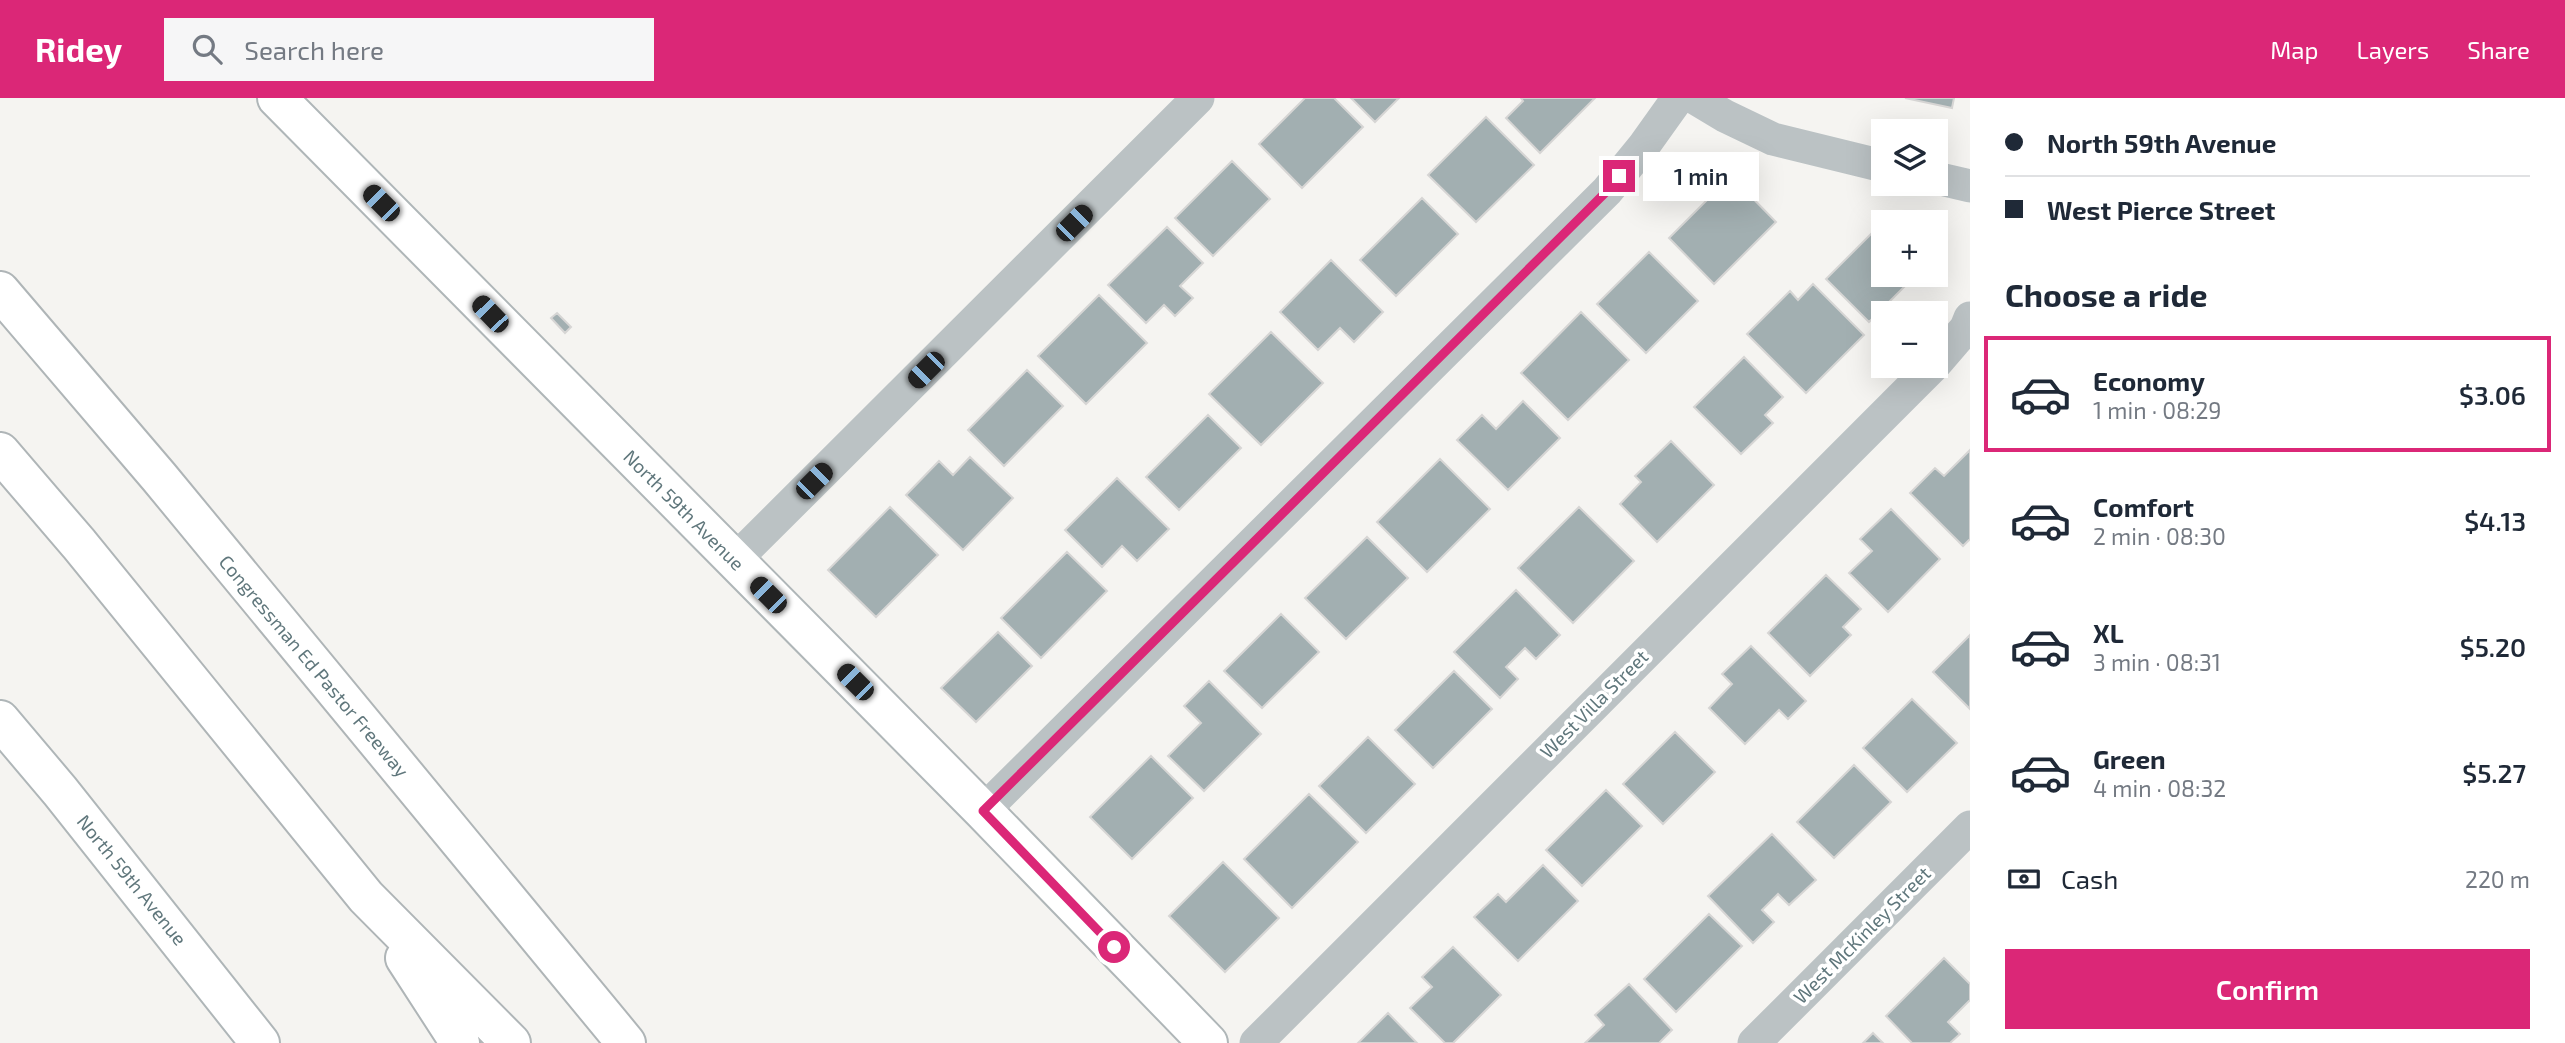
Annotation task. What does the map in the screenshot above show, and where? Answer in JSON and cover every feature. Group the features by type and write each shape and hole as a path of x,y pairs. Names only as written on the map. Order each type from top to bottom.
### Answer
{"main road":[{"name":"North 59th Avenue","path":"277,98 983,811 1208,1043"},
{"name":"Congressman Ed Pastor Freeway","path":"0,291 159,477 626,1043"},
{"path":"0,452 88,555 366,897 511,1043"},
{"name":"North 59th Avenue","path":"0,720 61,791 260,1043"},
{"path":"366,897 460,1043"}],"street":[{"path":"734,561 1198,98"},
{"path":"983,811 1607,191 1678,98"},
{"path":"1695,98 1773,139 1871,163"},
{"path":"1948,181 1970,186"},
{"name":"West Villa Street","path":"1948,348 1966,328 1970,318"},
{"name":"West Villa Street","path":"1256,1043 1920,378"},
{"name":"West McKinley Street","path":"1754,1043 1970,827"}],"building":[{"path":"1305,98 1334,98 1363,127 1302,188 1259,144"},
{"path":"1351,98 1399,98 1375,122"},
{"path":"1521,98 1595,98 1540,153 1506,118 1523,101"},
{"path":"1905,98 1954,98 1952,108"},
{"path":"1486,117 1534,165 1476,222 1428,175"},
{"path":"1232,161 1270,199 1213,256 1175,218"},
{"path":"1731,176 1776,222 1714,284 1669,238"},
{"path":"1422,198 1458,234 1396,296 1360,260"},
{"path":"1167,227 1203,263 1180,286 1193,298 1175,316 1164,305 1146,323 1108,285"},
{"path":"1871,234 1871,287 1904,287 1890,301 1871,301 1869,322 1826,279"},
{"path":"1649,252 1698,301 1646,353 1597,304"},
{"path":"1331,260 1383,312 1354,342 1340,328 1318,350 1280,312"},
{"path":"1813,284 1864,335 1806,393 1747,334 1790,291 1798,300"},
{"path":"1099,295 1147,343 1086,404 1038,356"},
{"path":"1581,312 1629,360 1568,420 1521,373"},
{"path":"557,313 571,327 565,333 551,318"},
{"path":"1271,332 1323,383 1261,445 1209,394"},
{"path":"1744,357 1783,397 1765,415 1773,423 1741,454 1694,407"},
{"path":"1027,370 1063,406 1004,466 968,430"},
{"path":"1523,401 1560,438 1508,490 1457,440 1482,415 1496,429"},
{"path":"1208,415 1241,448 1179,510 1146,477"},
{"path":"1671,441 1714,485 1657,542 1620,504 1641,482 1635,476"},
{"path":"1970,450 1970,539 1963,546 1910,493 1935,468 1944,476"},
{"path":"970,457 1013,498 963,550 906,495 939,461 953,475"},
{"path":"1440,459 1490,509 1427,572 1377,522"},
{"path":"1117,478 1169,529 1137,561 1122,546 1102,567 1065,530"},
{"path":"890,507 938,555 876,617 828,570"},
{"path":"1579,507 1634,561 1573,623 1518,568"},
{"path":"1891,509 1940,559 1888,612 1849,573 1872,551 1860,539"},
{"path":"1367,537 1408,578 1346,639 1305,598"},
{"path":"1067,552 1107,591 1041,658 1001,618"},
{"path":"1826,575 1861,609 1843,627 1851,635 1810,676 1768,633"},
{"path":"1516,590 1560,635 1536,659 1525,648 1506,667 1518,679 1500,698 1454,652"},
{"path":"1281,614 1319,652 1262,708 1224,671"},
{"path":"998,632 1032,666 976,722 941,688"},
{"path":"1970,635 1970,709 1933,672"},
{"path":"1751,646 1806,701 1788,719 1779,710 1745,744 1709,708 1732,684 1722,674"},
{"path":"1454,671 1492,709 1433,768 1395,730"},
{"path":"1209,681 1261,734 1204,791 1168,756 1201,723 1184,706"},
{"path":"1912,699 1957,743 1907,792 1863,748"},
{"path":"1675,732 1715,772 1663,824 1623,784"},
{"path":"1368,737 1415,784 1366,833 1319,786"},
{"path":"1151,756 1193,798 1132,859 1090,817"},
{"path":"1854,765 1891,802 1834,858 1797,822"},
{"path":"1606,790 1642,826 1582,886 1546,850"},
{"path":"1309,794 1358,842 1292,908 1244,859"},
{"path":"1772,834 1816,880 1789,905 1778,894 1762,910 1774,922 1753,943 1708,896"},
{"path":"1223,862 1279,918 1225,972 1169,916"},
{"path":"1543,865 1578,901 1518,961 1474,917 1498,894 1506,902"},
{"path":"1709,914 1742,946 1676,1012 1644,979"},
{"path":"1453,947 1501,995 1453,1043 1445,1043 1410,1008 1432,987 1422,977"},
{"path":"1944,958 1970,984 1970,1000 1948,1022 1960,1034 1950,1043 1912,1043 1886,1016"},
{"path":"1629,984 1672,1030 1659,1043 1585,1043 1604,1025 1595,1015"},
{"path":"1388,1013 1417,1043 1358,1043"},
{"path":"1873,1033 1883,1043 1863,1043"}],"route":[{"path":"1114,947 983,811 1607,191 1619,176"}]}
